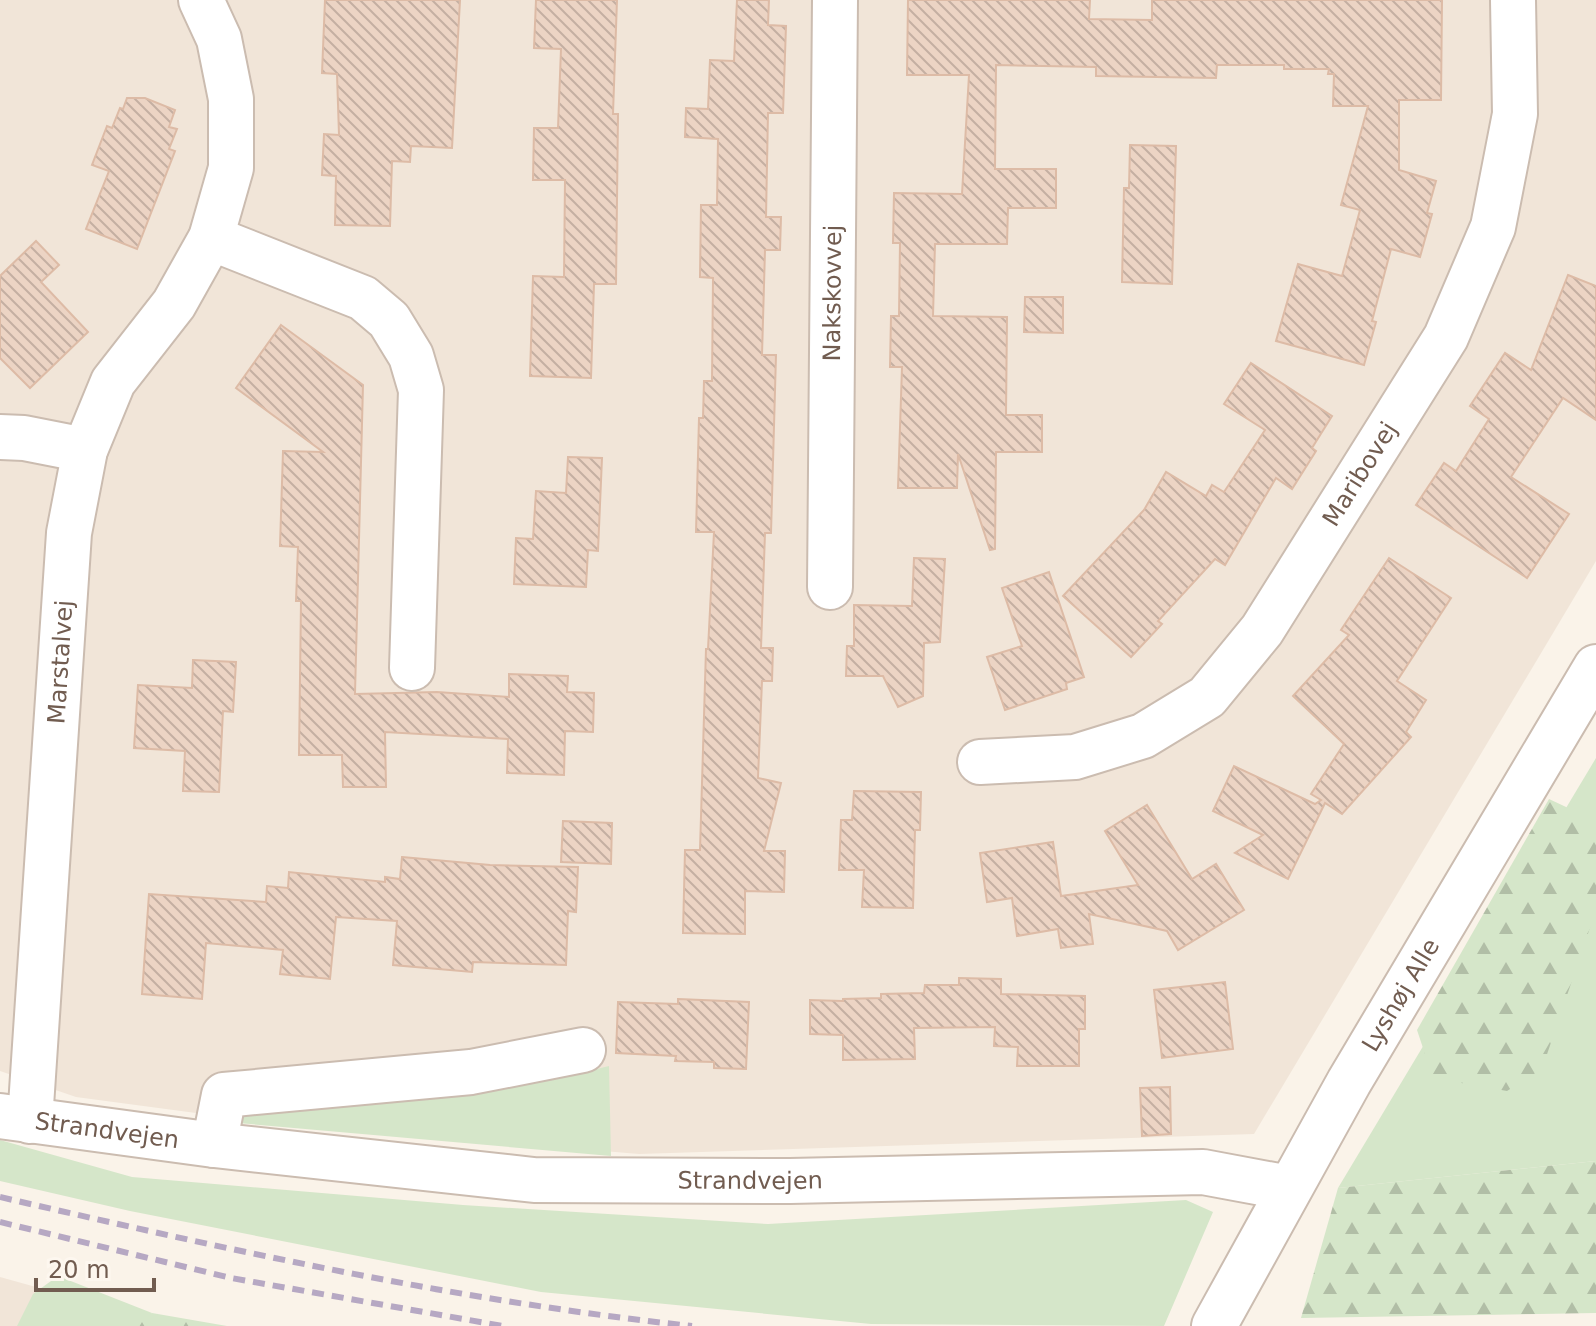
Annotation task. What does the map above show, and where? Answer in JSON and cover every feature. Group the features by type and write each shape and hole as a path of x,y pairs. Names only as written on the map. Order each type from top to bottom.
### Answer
{"street":[{"name":"Marstalvej","path":"15,1118 69,533 85,450 113,382 174,304 211,238 231,168 231,99 219,39 201,0"},
{"name":"Nakskovvej","path":"830,587 835,0"},
{"name":"Maribovej","path":"980,762 1075,757 1143,736 1207,697 1262,630 1446,337 1493,227 1515,114 1513,0"},
{"path":"211,238 363,298 389,320 411,356 421,390 412,668"},
{"path":"0,437 24,438 85,450"},
{"name":"Lyshøj Alle","path":"1214,1326 1349,1082 1596,667"},
{"name":"Strandvejen","path":"214,1145 224,1095 471,1072 583,1050"},
{"name":"Strandvejen","path":"15,1118 214,1145 534,1180 790,1181 1203,1172 1289,1188"}],"shaded area":[{"path":"0,0 1596,0 1596,561 1254,1134 639,1154 278,1124 76,1097 0,1071"},
{"path":"0,1277 61,1294 49,1326 0,1326"}],"green space":[{"path":"1596,758 1596,1161 1338,1188"},
{"path":"1549,799 1596,821 1596,910 1542,1069 1507,1091 1433,1078 1417,1030"},
{"path":"609,1066 611,1156 238,1123 248,1110 568,1076"},
{"path":"0,1140 132,1177 463,1205 768,1224 1186,1200 1213,1212 1164,1326 871,1324 541,1292 130,1211 0,1181"},
{"path":"1596,1161 1596,1313 1301,1318 1338,1188"},
{"path":"58,1276 152,1313 139,1326 17,1326 33,1294"},
{"path":"152,1313 227,1326 124,1326"}],"building":[{"path":"325,0 460,0 452,148 411,146 410,162 392,161 390,226 335,225 336,176 322,175 324,134 339,135 337,74 322,73"},
{"path":"536,0 617,0 613,114 618,114 616,284 594,284 591,378 530,376 533,276 564,277 565,180 533,180 534,128 558,128 561,49 534,48"},
{"path":"737,0 769,0 768,25 786,26 783,113 768,113 766,217 781,217 780,250 765,250 762,355 776,355 771,533 765,533 761,648 773,648 772,681 762,681 758,778 781,783 764,851 785,851 784,892 745,891 745,934 683,933 685,850 700,850 706,649 714,532 696,532 699,418 703,418 704,381 712,381 713,278 700,277 701,205 717,205 718,139 685,137 686,108 708,109 710,60 734,61"},
{"path":"908,0 1090,0 1089,19 1152,20 1152,0 1442,0 1441,100 1399,100 1399,170 1436,181 1427,213 1432,214 1420,257 1391,249 1364,365 1276,341 1298,264 1342,276 1360,210 1341,205 1368,106 1333,106 1334,74 1328,74 1329,69 1217,65 1216,78 1096,76 1096,67 996,65 995,169 1056,169 1056,208 1008,208 1007,244 935,244 933,316 1007,317 1006,415 1042,415 1042,452 996,452 995,549 990,550 958,454 957,488 898,488 902,367 890,367 891,316 899,316 900,243 893,243 894,193 962,194 969,75 907,75"},
{"path":"127,98 145,98 175,110 169,127 177,129 169,149 175,151 137,249 86,229 109,171 92,165 107,126 112,128"},
{"path":"1130,145 1176,146 1172,284 1122,282 1124,188 1129,188"},
{"path":"36,241 59,265 41,282 88,332 30,388 0,358 0,276"},
{"path":"1568,275 1596,286 1596,420 1563,398 1511,477 1569,514 1527,578 1416,505 1444,463 1456,471 1489,419 1470,406 1505,353 1531,370"},
{"path":"1025,297 1063,297 1063,333 1024,332"},
{"path":"281,325 363,385 355,694 437,692 509,697 509,674 568,676 567,692 594,693 593,732 565,731 564,775 507,773 508,739 385,732 386,787 343,787 342,755 299,755 301,601 296,601 298,547 280,546 283,451 323,452 236,388"},
{"path":"1251,363 1332,416 1312,448 1316,451 1292,489 1276,478 1225,565 1215,559 1158,621 1162,624 1131,657 1063,596 1144,510 1166,472 1206,496 1212,485 1224,492 1265,430 1224,404"},
{"path":"568,457 602,458 598,551 588,550 586,587 514,584 516,538 533,539 536,491 566,493"},
{"path":"914,558 945,559 940,642 924,643 923,696 898,707 883,676 846,676 847,646 854,646 854,605 912,606"},
{"path":"1389,558 1451,598 1397,681 1426,700 1406,732 1411,737 1342,814 1325,803 1288,879 1235,853 1263,835 1213,811 1234,766 1315,804 1321,800 1311,794 1344,744 1293,696 1349,635 1341,630"},
{"path":"1049,572 1084,677 1066,683 1067,689 1005,710 987,657 1022,646 1002,588"},
{"path":"193,660 236,662 233,712 223,711 219,792 183,791 185,751 134,748 138,685 192,688"},
{"path":"854,791 921,792 920,830 915,830 913,908 862,907 864,870 839,870 841,820 852,820"},
{"path":"1147,805 1192,879 1216,864 1244,910 1178,950 1167,931 1089,914 1093,944 1061,948 1058,929 1017,936 1012,898 987,902 980,853 1053,842 1061,896 1138,885 1105,831"},
{"path":"563,821 612,823 611,864 561,862"},
{"path":"402,857 490,865 578,867 576,912 568,911 566,965 473,962 472,972 393,965 397,921 336,917 330,979 280,974 283,950 206,943 202,999 142,994 149,894 266,902 267,886 288,888 289,872 385,882 385,877 400,879"},
{"path":"959,978 1001,979 1001,994 1085,996 1085,1029 1079,1029 1079,1066 1017,1066 1018,1047 994,1046 995,1027 914,1028 915,1059 843,1060 843,1035 810,1034 810,1000 843,1001 881,998 881,994 924,993 925,985 959,985"},
{"path":"1225,982 1233,1049 1162,1058 1154,990"},
{"path":"678,999 749,1002 746,1069 714,1068 714,1062 675,1061 676,1056 616,1053 618,1002 678,1004"},
{"path":"1170,1087 1171,1134 1142,1136 1140,1088"}],"railway":[{"path":"0,1197 344,1272 517,1303 692,1326"},
{"path":"0,1222 231,1278 503,1326"}]}
